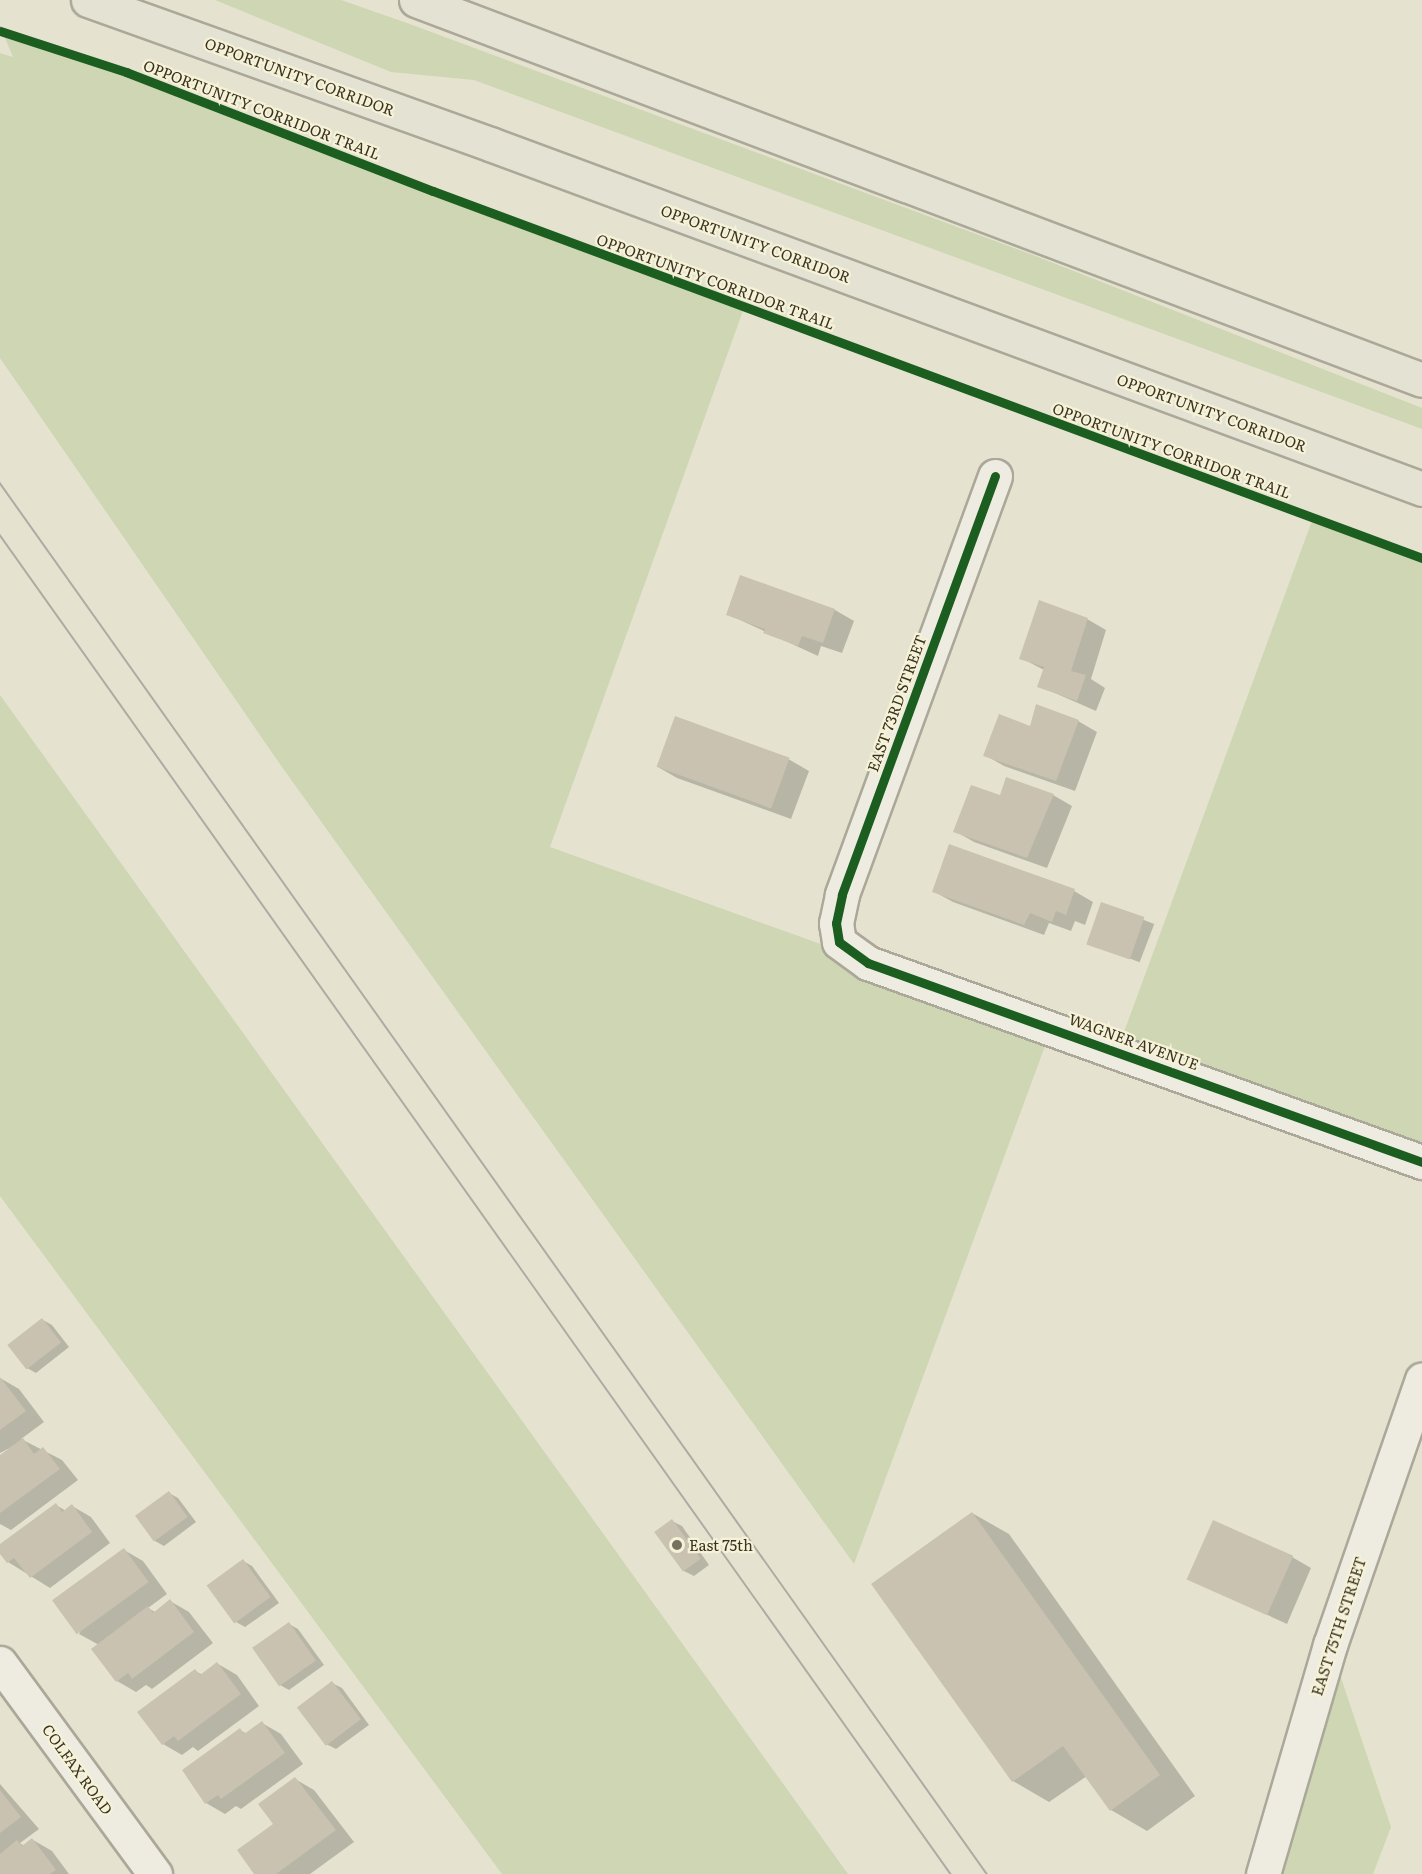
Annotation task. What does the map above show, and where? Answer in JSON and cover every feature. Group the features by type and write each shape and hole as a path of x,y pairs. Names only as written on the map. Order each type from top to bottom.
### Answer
{"main road":[{"name":"OPPORTUNITY CORRIDOR","path":"88,0 501,148 1422,489"},
{"path":"416,0 1422,380"}],"street":[{"name":"EAST 73RD STREET","path":"838,942 836,923 842,895 995,476"},
{"name":"WAGNER AVENUE","path":"838,942 868,963 1422,1162"},
{"name":"EAST 75TH STREET","path":"1263,1874 1330,1645 1422,1380"},
{"name":"COLFAX ROAD","path":"0,1664 145,1868"}],"green space":[{"path":"215,0 341,0 407,23 1033,255 1422,408 1422,429 474,80 391,72"},
{"path":"2,31 126,72 744,308 550,847 1052,1027 854,1564 282,767 0,358 0,53 13,57"},
{"path":"1313,518 1422,558 1422,1162 1117,1051"},
{"path":"0,695 848,1874 502,1874 0,1196"},
{"path":"1330,1645 1391,1827 1373,1874 1263,1874"}],"building":[{"path":"740,575 835,609 823,643 802,636 798,646 763,633 765,629 726,615"},
{"path":"1039,600 1088,618 1071,671 1086,675 1077,701 1037,687 1044,667 1019,659"},
{"path":"1036,704 1079,720 1056,781 983,756 999,714 1030,726"},
{"path":"675,716 790,758 771,808 657,767"},
{"path":"1006,777 1054,794 1027,858 953,832 971,785 1000,795"},
{"path":"949,844 1075,889 1066,915 1056,911 1052,922 1030,913 1024,925 932,892"},
{"path":"1101,902 1144,917 1130,960 1086,945"},
{"path":"42,1318 61,1342 26,1370 7,1345"},
{"path":"0,1377 26,1411 0,1430"},
{"path":"23,1438 34,1454 43,1447 60,1469 0,1513 0,1455"},
{"path":"169,1491 188,1517 154,1542 135,1516"},
{"path":"56,1503 62,1512 72,1504 92,1532 30,1578 14,1558 7,1563 0,1554 0,1544"},
{"path":"972,1512 1160,1775 1110,1811 1063,1746 1012,1782 871,1584"},
{"name":"East 75th","path":"672,1519 701,1559 683,1572 654,1532"},
{"path":"1213,1520 1293,1556 1267,1615 1187,1579"},
{"path":"124,1548 149,1582 77,1634 52,1600"},
{"path":"243,1559 271,1597 234,1623 207,1585"},
{"path":"170,1599 194,1632 132,1679 128,1673 116,1682 91,1649 148,1606 153,1613"},
{"path":"289,1622 316,1661 279,1686 252,1648"},
{"path":"217,1662 241,1694 178,1741 174,1736 162,1745 137,1712 195,1669 200,1675"},
{"path":"332,1681 361,1719 326,1746 297,1707"},
{"path":"262,1721 285,1753 221,1799 218,1795 205,1804 182,1770 240,1728 244,1734"},
{"path":"295,1777 336,1830 276,1874 254,1874 237,1850 273,1824 258,1804"},
{"path":"0,1790 21,1817 0,1833"},
{"path":"32,1838 56,1870 50,1874 0,1874 0,1854 17,1840 22,1846"}],"tram line":[{"path":"0,483 987,1874"},
{"path":"0,535 951,1874"}],"cycle path":[{"name":"OPPORTUNITY CORRIDOR TRAIL","path":"0,31 126,72 433,191 1422,558"},
{"path":"995,476 842,895 836,923 839,942 868,963 1422,1162"}],"place":[{"name":"East 75th","path":"677,1545"}]}
